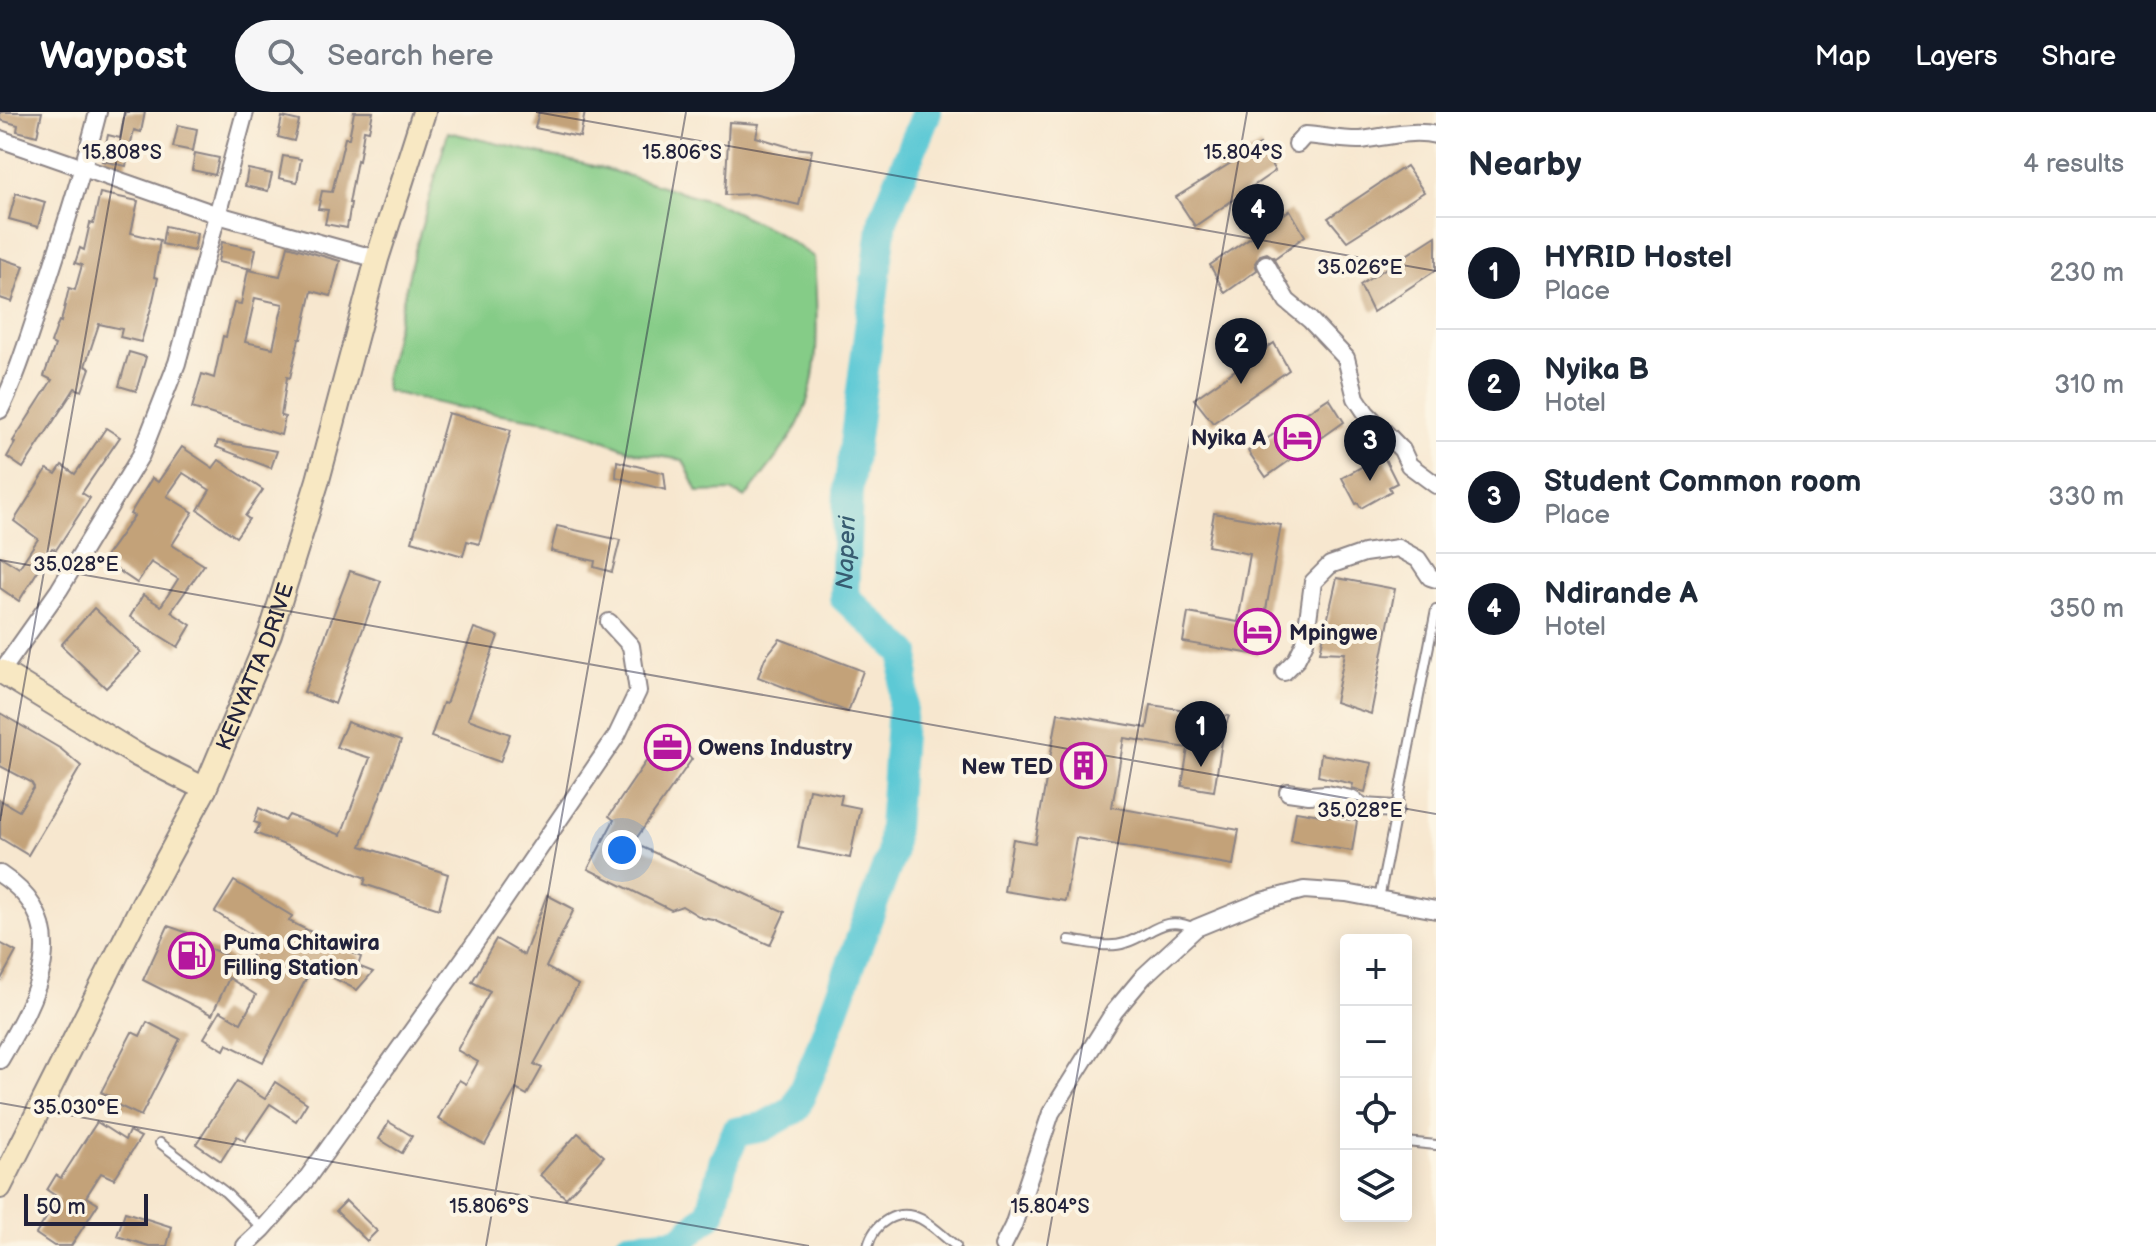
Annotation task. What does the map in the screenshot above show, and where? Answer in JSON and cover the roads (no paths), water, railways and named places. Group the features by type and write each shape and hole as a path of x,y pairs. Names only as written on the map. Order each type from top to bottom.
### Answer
{"main road":[{"name":"KENYATTA DRIVE","path":"0,1187 142,905 205,789 270,634 322,465 377,259 424,112"},
{"path":"0,671 137,755 205,789"}],"street":[{"path":"0,410 30,332 84,167 98,112"},
{"path":"0,671 59,590 141,455 177,363 245,112"},
{"path":"1297,144 1305,135 1358,140 1386,135 1436,135"},
{"path":"0,139 218,215 377,259"},
{"path":"1266,264 1287,301 1346,358 1356,398 1366,413 1402,450 1409,465 1436,485"},
{"path":"1284,672 1296,660 1305,642 1313,582 1330,565 1364,553 1398,548 1418,559 1430,577 1436,579"},
{"path":"245,1246 305,1181 472,947 617,735 638,691 631,646 609,622"},
{"path":"1288,792 1327,794 1351,799 1364,807 1395,809"},
{"path":"0,874 25,894 35,908 46,945 36,990 0,1060"},
{"path":"1003,1246 1013,1226 1051,1113 1114,1012 1144,976 1196,928 1262,901 1304,890 1436,910"}],"lane":[{"path":"1379,899 1436,610"},
{"path":"1069,940 1124,944 1162,924 1183,923 1196,928"},
{"path":"160,1143 225,1192 263,1229"},
{"path":"1412,1143 1436,1145"},
{"path":"868,1246 872,1234 885,1219 909,1215 921,1219 956,1246"}],"waterway":[{"name":"Naperi","path":"629,1246 679,1242 711,1213 723,1163 736,1132 763,1127 795,1109 891,855 906,654 844,597 848,492 883,220 927,112"}],"place":[{"name":"Ndirande A","path":"1258,250"},
{"name":"Nyika B","path":"1241,384"},
{"name":"Nyika A","path":"1297,437"},
{"name":"Student Common room","path":"1370,481"},
{"name":"Mpingwe","path":"1258,632"},
{"name":"Owens Industry","path":"667,747"},
{"name":"New TED","path":"1084,766"},
{"name":"HYRID Hostel","path":"1201,767"},
{"name":"Puma Chitawira Filling Station","path":"192,955"}]}
